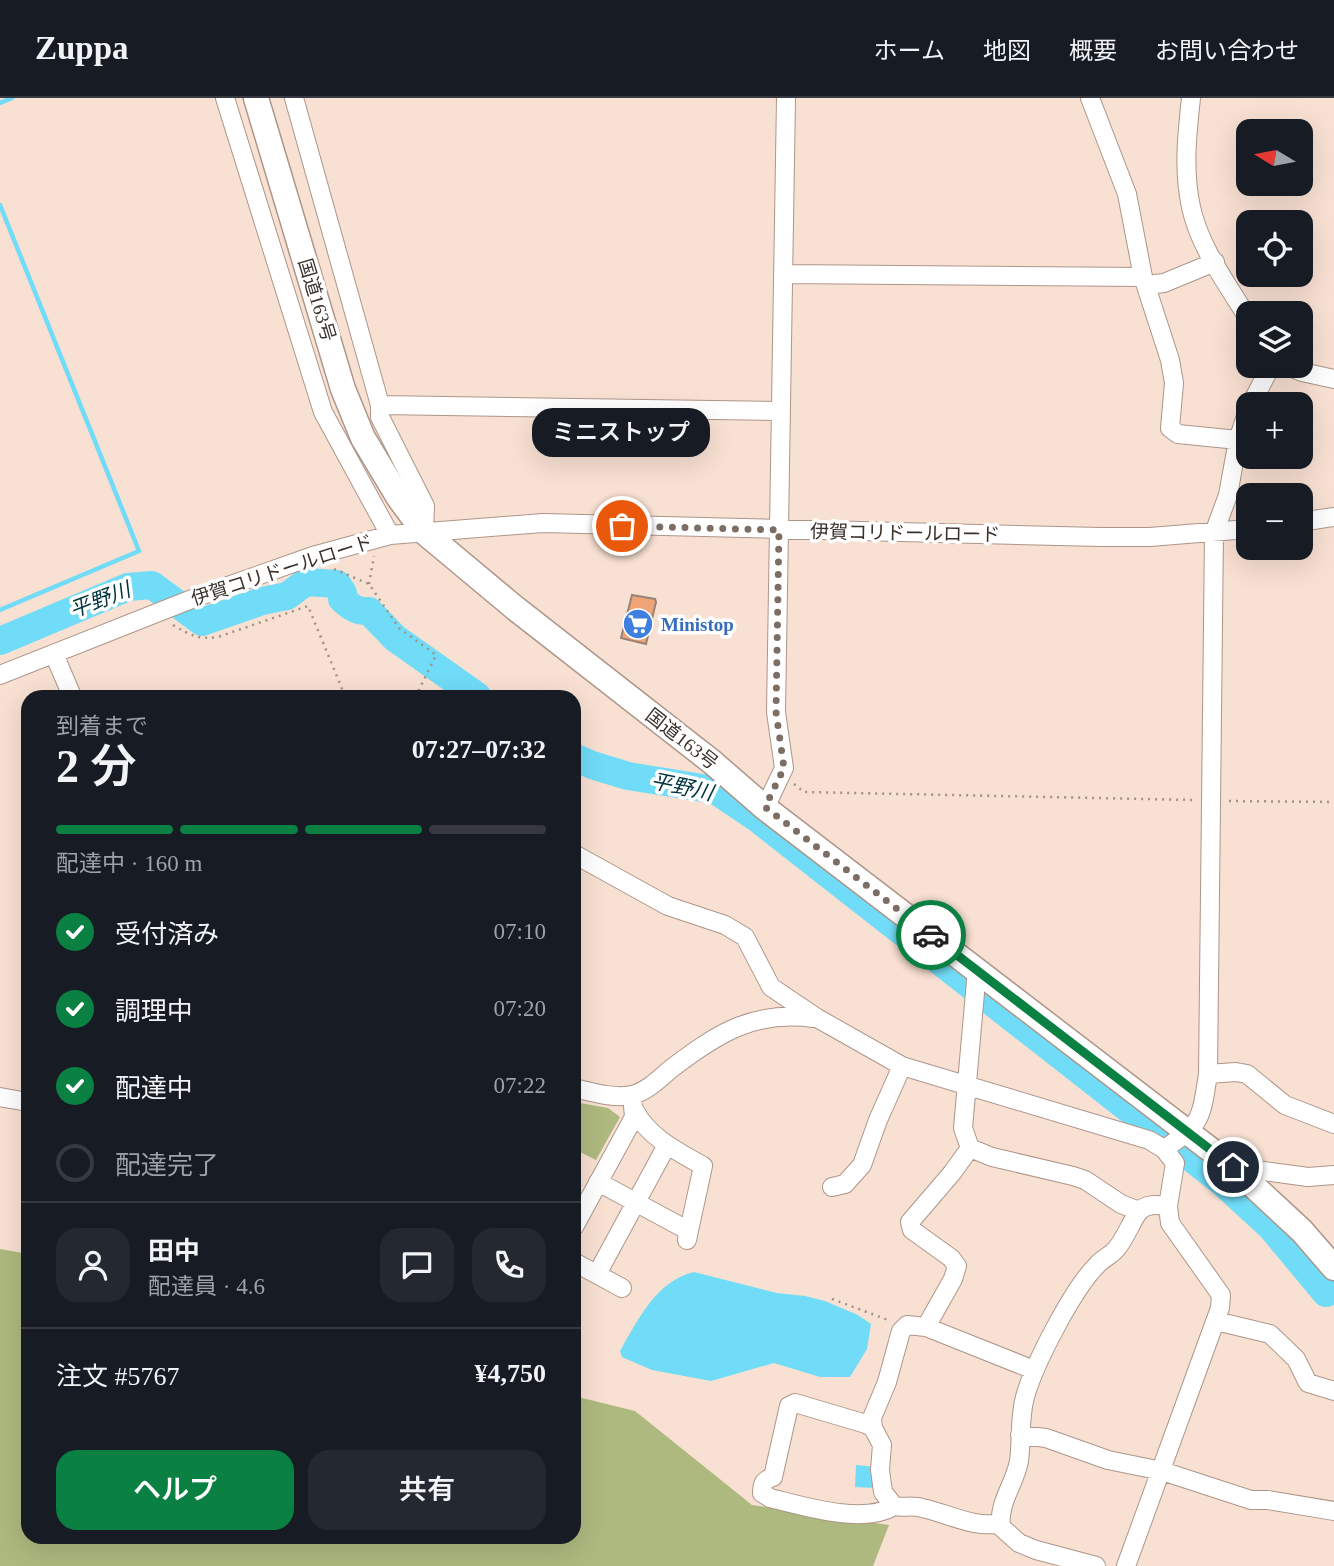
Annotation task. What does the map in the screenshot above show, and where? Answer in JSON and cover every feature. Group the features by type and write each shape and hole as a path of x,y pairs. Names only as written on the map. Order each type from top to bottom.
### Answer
{"highway":[{"name":"国道163号","path":"256,98 343,389 363,438 399,498 425,532 515,608 712,762 976,983 1189,1132 1233,1167 1302,1231 1334,1268"}],"street":[{"path":"225,98 323,412 335,438 375,504 384,537"},
{"path":"294,98 380,405 380,418 425,506 425,532"},
{"path":"765,807 784,768 776,712 786,98"},
{"path":"1090,98 1127,194 1145,281 1172,372 1174,383 1170,428 1178,434 1236,440"},
{"path":"1191,98 1185,153 1191,208 1198,230 1214,262 1238,301"},
{"path":"784,274 1164,283 1214,262"},
{"path":"1313,374 1334,379"},
{"path":"380,405 781,411"},
{"path":"1164,1149 1189,1132 1202,1113 1208,1074 1214,533 1228,495 1236,451"},
{"path":"1313,520 1334,517"},
{"name":"伊賀コリドールロード","path":"0,675 197,597 313,556 384,537 425,532 543,523 1100,537 1236,530"},
{"path":"54,653 69,690"},
{"path":"581,858 668,906 725,925 745,937 771,987 817,1018 902,1066 1149,1140 1164,1149 1175,1163 1168,1206 1170,1223 1221,1295 1220,1308 1126,1566"},
{"path":"976,983 963,1128 970,1148 992,1157 1086,1180 1121,1204 1139,1210"},
{"path":"581,1214 634,1117 633,1103 644,1090 706,1042 756,1019 790,1015 817,1018"},
{"path":"832,1187 845,1184 862,1165 902,1066"},
{"path":"1208,1074 1247,1074 1285,1105 1334,1124"},
{"path":"581,1089 616,1096 633,1103 639,1119 667,1145 703,1166 687,1235 598,1182"},
{"path":"0,1097 21,1101"},
{"path":"597,1274 667,1145"},
{"path":"926,1327 953,1279 957,1266 951,1258 912,1230 910,1222 970,1148"},
{"path":"1233,1167 1308,1177 1334,1175"},
{"path":"1096,1566 1019,1543 1000,1527 999,1514 1018,1463 1022,1412 1034,1370 1079,1289 1097,1264 1119,1245 1139,1210 1156,1205 1168,1206"},
{"path":"581,1266 622,1288"},
{"path":"1216,1321 1270,1334 1296,1359 1308,1383 1334,1391"},
{"path":"1000,1523 993,1525 973,1522 918,1506 894,1506 883,1492 880,1470 882,1445 873,1428 872,1418 887,1382 904,1326 926,1327 1034,1370"},
{"path":"873,1428 795,1403 789,1406 777,1465 773,1477 765,1480 762,1485 762,1493 770,1499 849,1513 885,1512 894,1506"},
{"path":"1020,1435 1046,1438 1108,1460 1162,1471 1251,1500 1268,1500 1334,1511"}],"path":[{"path":"369,584 384,537"},
{"path":"313,556 334,569 369,584 400,628 436,656 419,690"},
{"path":"163,611 173,626 204,639 218,637 308,606 343,690"},
{"path":"784,768 793,783 804,792 1334,802"},
{"path":"832,1298 904,1326"}],"green space":[{"path":"581,1103 608,1108 620,1117 596,1160 581,1152"},
{"path":"0,1249 21,1253 21,1544 581,1544 581,1398 635,1411 752,1505 889,1525 873,1566 0,1566"}],"water":[{"path":"694,1272 777,1293 825,1301 858,1315 871,1324 867,1349 850,1377 820,1377 774,1363 711,1381 652,1370 622,1357 620,1351 650,1303 669,1284"},
{"path":"856,1465 876,1467 875,1488 855,1487"}],"building":[{"name":"Ministop","path":"632,595 655,599 656,602 646,644 621,638"}],"waterway":[{"path":"0,103 12,98"},
{"path":"0,205 139,551 0,610"},
{"name":"平野川","path":"0,641 128,587 152,585 202,622 262,601 287,596 306,582 337,584 343,593 342,599 348,604 358,610 369,611 395,638 469,690"},
{"name":"平野川","path":"581,760 628,776 715,790 758,819 1222,1182 1271,1227 1326,1293"}],"way so far":[{"path":"622,526 779,530 776,712 784,768 765,807 931,935"}],"place":[{"name":"ミニストップ","path":"622,526"},
{"name":"Ministop","path":"638,624"}],"route":[{"path":"931,935 1233,1167"}]}
